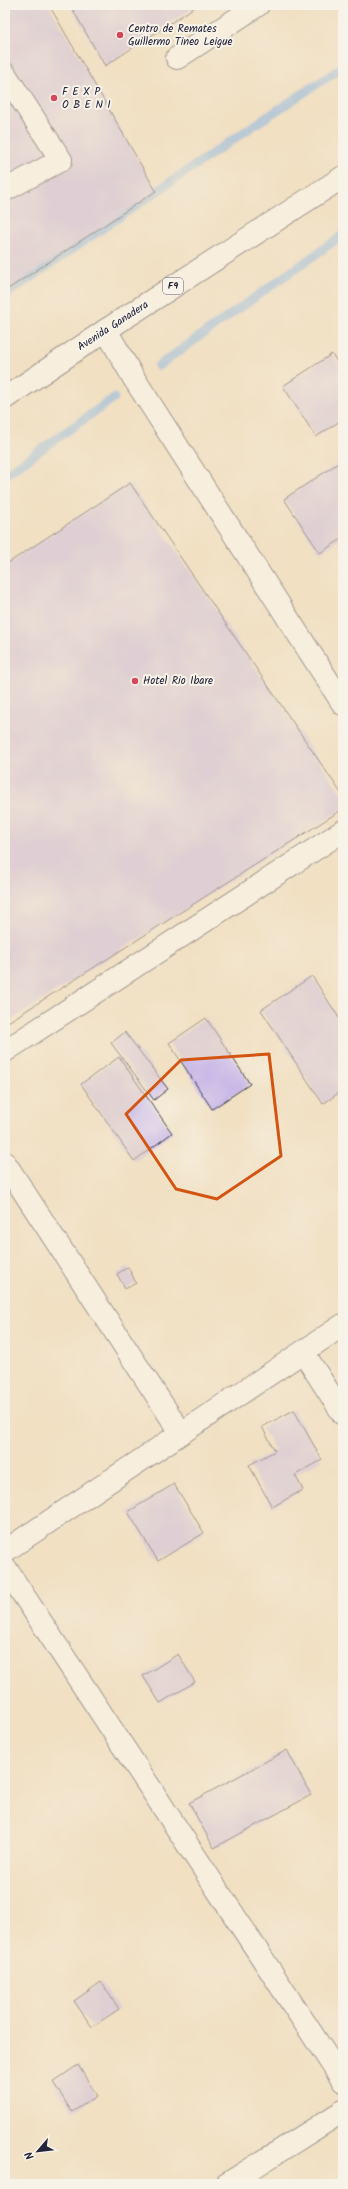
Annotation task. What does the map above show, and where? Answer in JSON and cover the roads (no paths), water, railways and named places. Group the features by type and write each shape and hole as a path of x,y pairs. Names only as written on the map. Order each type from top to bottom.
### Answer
{"main road":[{"path":"177,58 258,5"},
{"path":"5,74 61,160 5,190"},
{"name":"Avenida Ganadera","path":"5,398 106,330 343,177"},
{"path":"106,330 133,377 343,704"},
{"path":"5,1051 343,831"},
{"path":"5,1163 181,1433"},
{"path":"5,1551 343,1325"},
{"path":"303,1352 343,1414"},
{"path":"5,1567 343,2081"},
{"path":"228,2184 343,2111"}],"waterway":[{"path":"5,295 250,128 343,67"},
{"path":"158,366 343,235"},
{"path":"5,475 114,398"}],"place":[{"name":"Centro de Remates Guillermo Tineo Leigue","path":"120,35"},
{"name":"F E X P O B E N I","path":"54,98"},
{"name":"Hotel Rio Ibare","path":"135,681"}]}
